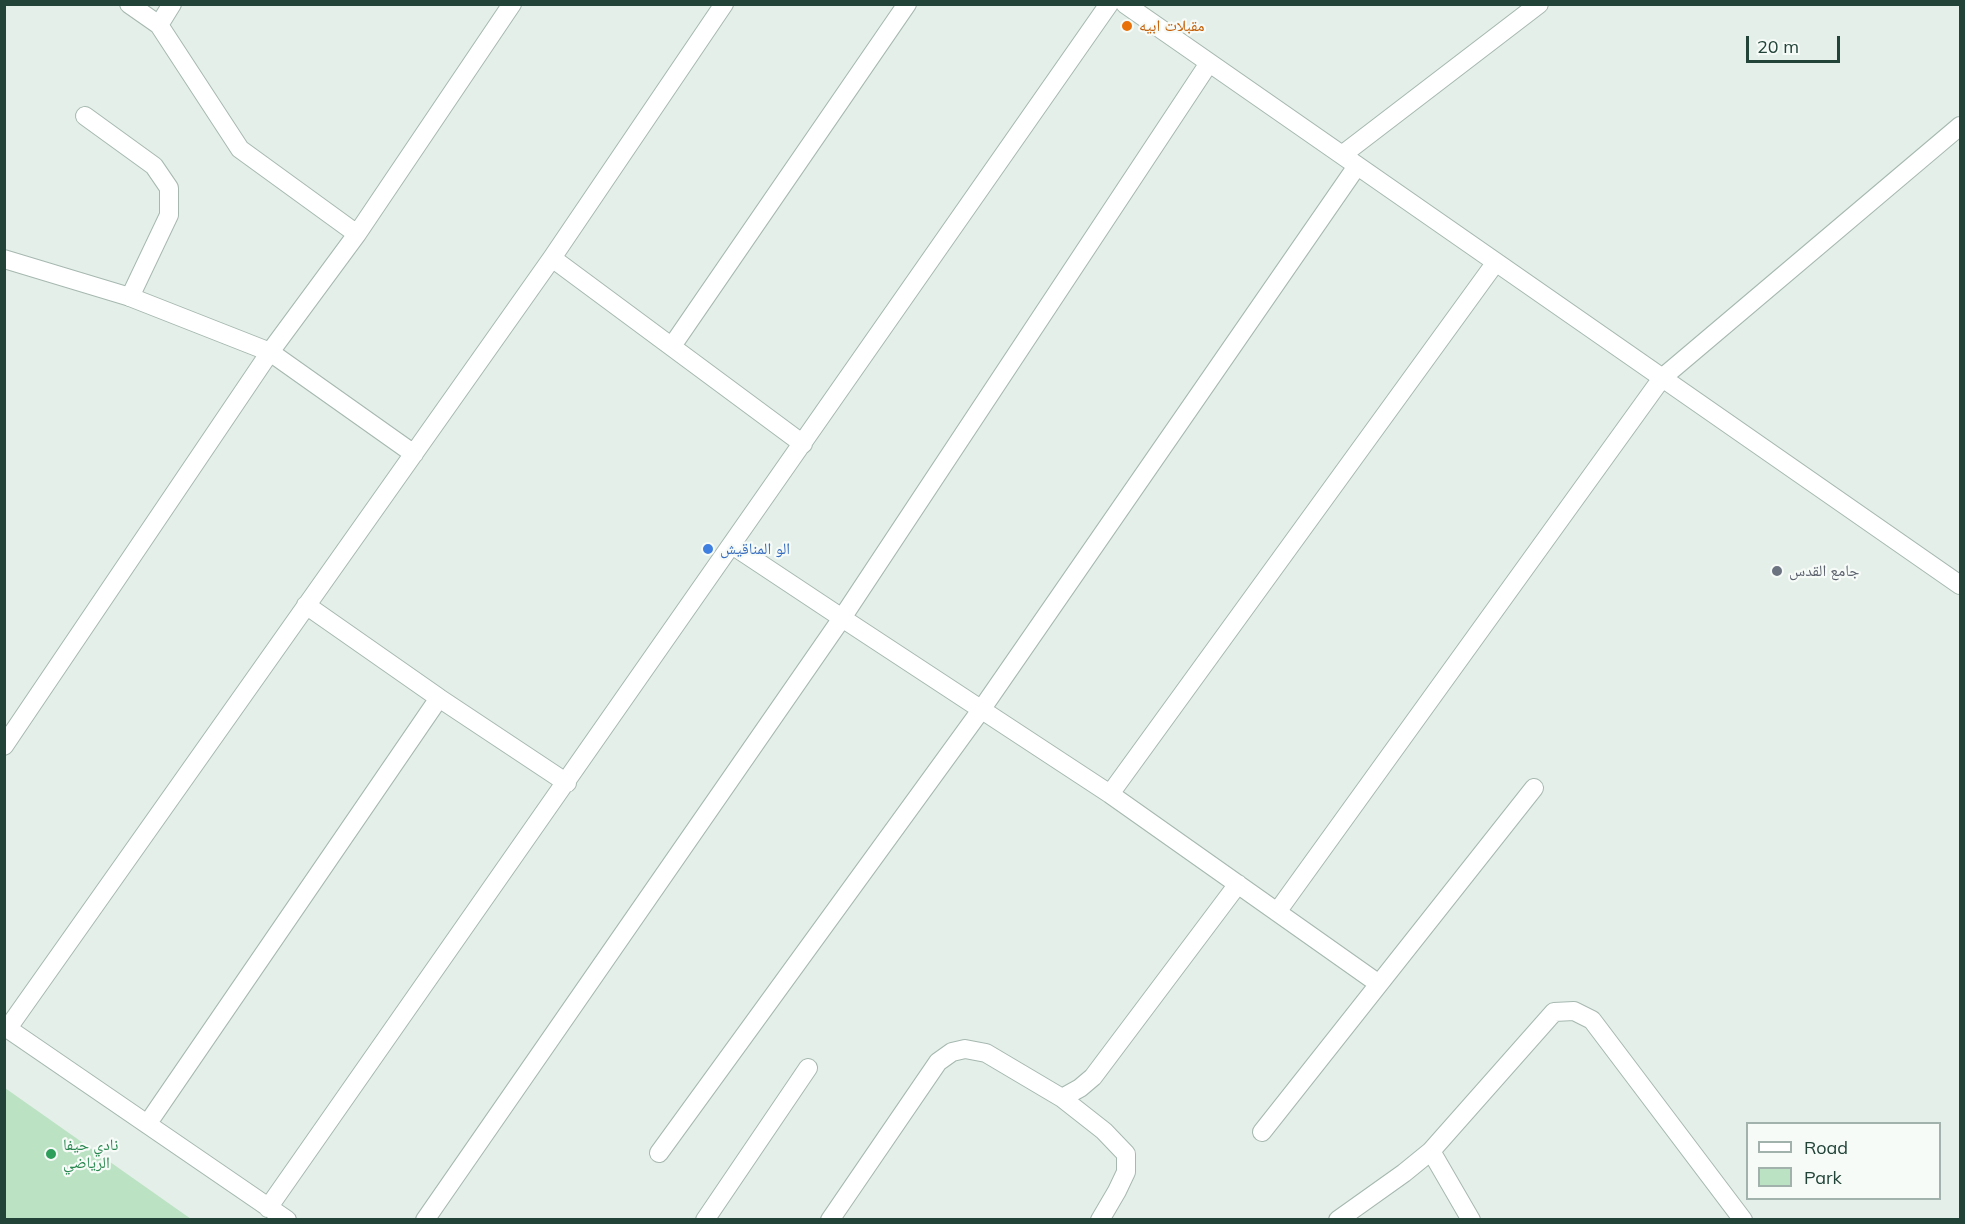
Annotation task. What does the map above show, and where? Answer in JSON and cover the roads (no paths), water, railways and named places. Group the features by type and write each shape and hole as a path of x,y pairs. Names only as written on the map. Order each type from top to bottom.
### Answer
{"street":[{"path":"129,4 159,25 240,149 357,234"},
{"path":"159,25 172,4"},
{"path":"4,746 270,352 357,234 512,4"},
{"path":"287,1220 6,1027 552,258 724,4"},
{"path":"672,346 907,4"},
{"path":"268,1208 1109,4"},
{"path":"1125,4 1960,585"},
{"path":"1342,155 1539,4"},
{"path":"425,1220 842,618 1209,63"},
{"path":"85,116 154,166 169,188 169,215 130,297"},
{"path":"1277,912 1662,378 1960,126"},
{"path":"659,1153 981,710 1357,166"},
{"path":"4,258 130,297 270,352 414,453"},
{"path":"552,258 803,444"},
{"path":"1110,794 1496,262"},
{"path":"732,544 1110,794 1378,984"},
{"path":"306,604 439,698 567,783"},
{"path":"148,1123 439,698"},
{"path":"1262,1132 1534,788"},
{"path":"1062,1098 1080,1088 1093,1077 1238,884"},
{"path":"1338,1220 1431,1151 1554,1012 1574,1011 1592,1020 1743,1220"},
{"path":"830,1220 938,1062 952,1053 965,1049 986,1053 1062,1098 1104,1131 1125,1154 1126,1172 1100,1220"},
{"path":"705,1220 808,1068"},
{"path":"1431,1151 1470,1220"}],"place":[{"name":"مقبلات ابيه","path":"1127,26"},
{"name":"الو المناقيش","path":"708,549"},
{"name":"جامع القدس","path":"1777,571"},
{"name":"نادي حيفا الرياضي","path":"51,1154"}]}
